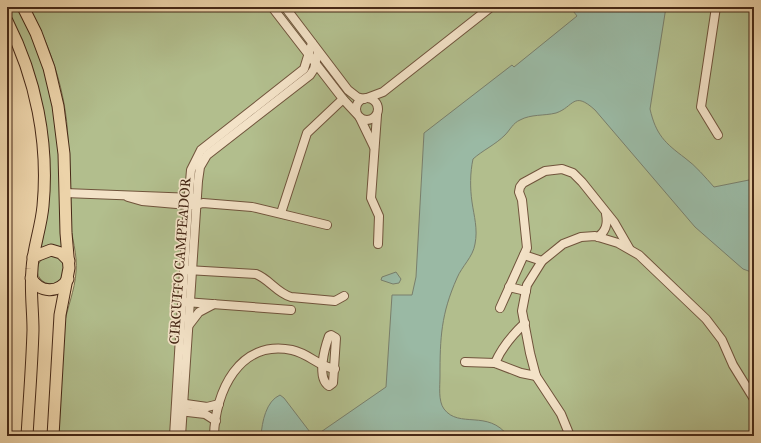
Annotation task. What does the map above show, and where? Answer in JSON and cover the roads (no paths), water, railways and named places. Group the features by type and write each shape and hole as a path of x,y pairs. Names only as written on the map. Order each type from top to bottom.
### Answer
{"main road":[{"path":"23,7 43,50 55,89 62,133 66,234 69,261 68,279 60,315 58,336 53,436"},
{"path":"7,21 30,77 38,109 42,135 44,192 41,223 33,257 31,278 32,334 27,436"},
{"path":"33,257 51,250 61,254 69,261"},
{"path":"31,278 38,287 49,290 60,288 68,279"}],"street":[{"path":"272,7 343,99 358,115 374,147"},
{"path":"285,7 348,90 357,97 374,101 377,111"},
{"path":"358,115 358,103 383,92 491,7"},
{"path":"716,7 701,107 718,135"},
{"name":"CIRCUITO CAMPEADOR","path":"181,436 180,407 188,270 195,202 196,165 201,150 304,69 312,43"},
{"path":"318,52 310,75 326,76"},
{"name":"CIRCUITO CAMPEADOR","path":"196,165 310,75"},
{"path":"378,244 379,216 371,198 377,111 383,92"},
{"path":"282,213 307,133 343,99"},
{"path":"358,115 371,120 377,111"},
{"path":"239,119 245,126"},
{"path":"500,308 527,248 527,231 522,200 519,192 523,183 546,171 562,169 573,173 582,182 606,213 629,248"},
{"path":"65,193 128,197 141,194 195,202 252,207 327,225"},
{"path":"598,237 604,233 607,222 606,213"},
{"path":"570,436 561,414 536,376 522,311 526,291 532,275 542,261 552,252 573,239 598,237 618,243 639,255 706,319 722,340 732,365 754,399"},
{"path":"524,255 542,261"},
{"path":"188,270 256,274 262,276 285,296 334,301 344,296"},
{"path":"509,287 526,291"},
{"path":"186,302 291,310"},
{"name":"CIRCUITO CAMPEADOR","path":"174,436 180,407 188,325 186,302"},
{"path":"188,325 199,312 215,304"},
{"path":"495,363 499,354 514,333 524,323"},
{"path":"334,335 336,338 336,359 333,383 329,386 324,379 322,366 329,336 334,335"},
{"path":"214,436 219,404 227,383 234,371 255,353 270,348 294,350 312,358 322,366 335,369"},
{"path":"312,358 323,357 336,359"},
{"path":"465,362 495,363 536,376"},
{"path":"745,386 754,389"},
{"path":"180,407 207,407 219,404"},
{"path":"180,407 205,414 216,421"}]}
